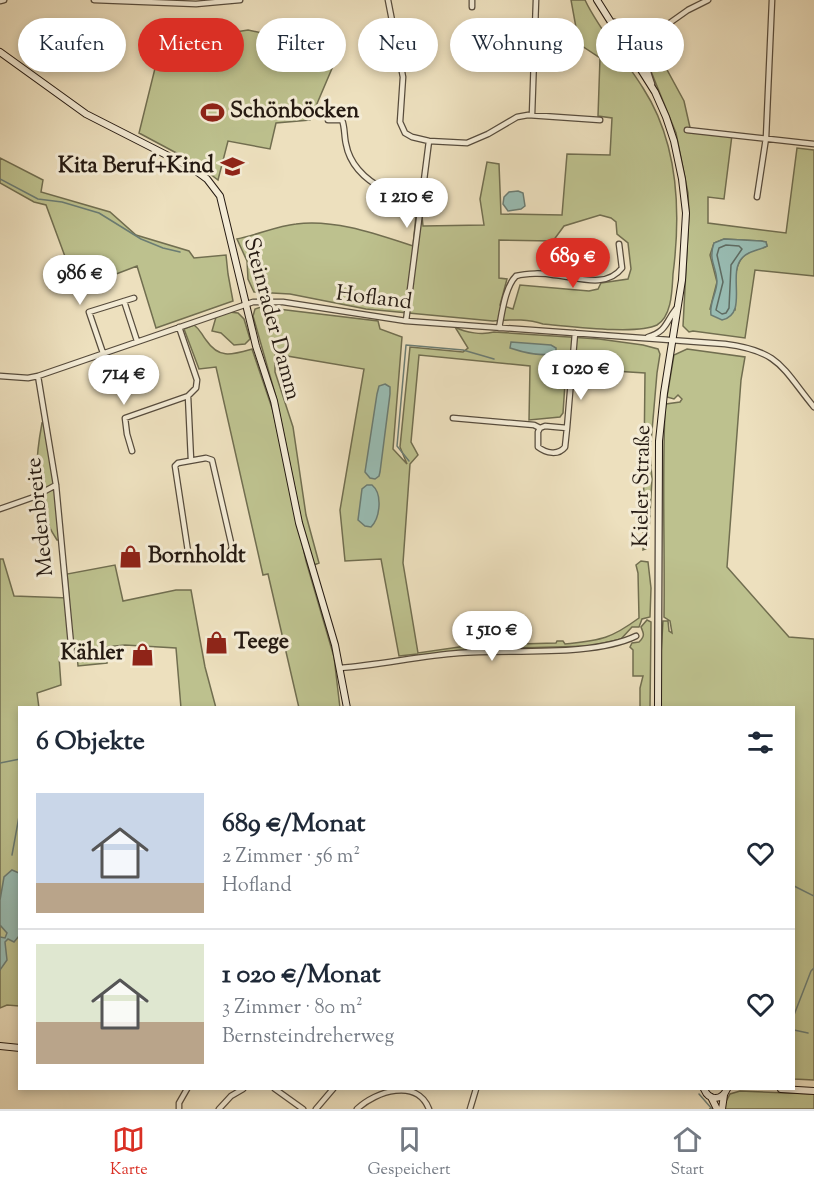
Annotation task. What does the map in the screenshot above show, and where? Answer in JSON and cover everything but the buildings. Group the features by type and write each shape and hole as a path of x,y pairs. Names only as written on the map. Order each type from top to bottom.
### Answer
{"main road":[{"name":"Kieler Straße","path":"597,0 609,18"},
{"name":"Steinrader Damm","path":"0,52 86,114 192,168 207,179 222,201 256,346 274,401 299,523 340,668 347,706"},
{"name":"Kieler Straße","path":"642,72 655,93 674,141 685,202 682,280 676,309 659,441 658,706"},
{"path":"0,1046 18,1048"},
{"path":"703,1090 720,1109"},
{"path":"795,1090 814,1091"},
{"path":"711,1097 719,1098 726,1092"},
{"path":"720,1109 726,1092"}],"street":[{"path":"0,2 4,0"},
{"path":"94,0 196,4 240,0"},
{"path":"388,0 403,77 400,116 402,128 412,137 429,141 467,142 488,134 518,117 600,120"},
{"path":"472,0 472,7"},
{"path":"536,0 536,18"},
{"path":"676,18 705,0"},
{"path":"758,197 766,138 772,0"},
{"path":"606,14 610,18"},
{"path":"532,116 534,72"},
{"path":"648,72 655,93"},
{"path":"328,120 342,120 346,147 355,166 375,185 385,190 400,185 424,188"},
{"path":"687,130 814,144"},
{"path":"406,321 429,141"},
{"path":"499,328 513,278 552,274 595,281 608,279 622,268 619,244"},
{"path":"103,353 89,312 134,298"},
{"path":"124,301 137,341"},
{"name":"Hofland","path":"0,376 28,378 38,376 246,303 283,302 406,321 725,344 760,351 771,357 787,372 814,407"},
{"path":"645,338 663,330 676,309"},
{"path":"132,451 125,418 188,396 196,388 197,380 179,327"},
{"path":"540,428 538,447 545,452 562,451 565,447 575,333"},
{"name":"Medenbreite","path":"38,376 57,485 72,655"},
{"path":"188,396 191,460"},
{"path":"453,418 534,425 540,428 545,426 567,428"},
{"path":"207,458 212,460 232,547 229,555 193,560 189,558 174,466 191,460 207,458"},
{"path":"0,509 36,496 57,485"},
{"path":"340,668 456,653 594,647 636,636"},
{"path":"179,1109 179,1103 187,1090"},
{"path":"219,1109 242,1090"},
{"path":"276,1090 303,1109"},
{"path":"316,1109 332,1090"},
{"path":"357,1109 385,1091 396,1090 408,1091 420,1096 429,1109"},
{"path":"470,1109 476,1090"}],"green space":[{"path":"571,0 585,0 596,20 596,55 584,47 584,18 574,18"},
{"name":"Schönböcken","path":"244,31 256,32 256,72 330,72 310,120 276,123 270,149 228,141 218,180 197,164 139,133 154,72 244,72"},
{"path":"600,72 632,72 655,109 664,131 674,178 677,226 670,302 666,315 657,325 619,330 543,324 524,320 493,321 366,309 290,294 254,292 248,279 247,261 237,239 282,227 311,223 355,229 413,246 416,215 422,216 423,226 484,225 480,199 487,162 499,164 501,214 562,215 567,154 610,155 612,118 598,116","holes":["600,215 616,222 617,234 628,243 631,269 628,279 601,283 598,289 589,291 520,285 513,309 500,305 507,279 499,278 499,240 553,241 564,226"]},
{"path":"651,72 668,72 684,101 691,132 732,135 724,199 708,197 708,223 786,233 797,148 814,150 814,276 755,270 745,338 689,332 683,326 689,213 688,193 676,133","holes":["724,239 766,242 767,246 749,252 739,263 735,278 735,310 710,309 717,282 710,255 714,243"]},
{"path":"0,158 43,180 41,192 110,212 136,235 189,251 194,258 226,255 233,301 156,328 137,266 77,289 46,205 34,202 0,183"},
{"path":"261,307 378,321 380,329 402,337 393,449 407,464 400,447 410,347 463,352 468,348 455,327 474,333 494,332 599,339 658,349 660,354 650,454 652,479 648,548 643,550 645,373 566,368 563,413 560,417 529,420 530,366 419,355 411,442 418,455 410,464 403,563 418,653 473,645 556,643 557,641 563,641 565,644 596,640 612,635 639,618 636,565 641,561 648,562 651,588 650,617 642,619 639,627 632,627 621,639 590,646 481,649 399,656 381,559 345,561 340,510 364,369 275,354 275,372 293,427 306,515 319,563 314,565 305,538 276,397 253,316 255,309"},
{"path":"229,312 238,313 244,319 250,339 245,344 234,345 221,333 212,331 216,317"},
{"path":"194,325 211,346 221,353 232,354 252,349 273,411 306,561 334,657 340,706 299,706 268,574 263,575 216,367 199,369 184,329"},
{"path":"687,349 745,357 741,380 727,567 789,637 814,639 814,1080 795,1079 795,706 661,706 663,621 668,621 669,631 672,633 670,621 664,617 665,411 666,404 680,402 682,399 678,395 674,399 667,397 674,355"},
{"path":"42,423 45,424 54,479 59,540 49,526 39,498 37,454"},
{"path":"0,559 3,559 14,596 69,598 67,574 115,565 123,601 176,590 191,590 205,667 215,706 181,706 176,648 125,645 106,647 107,663 78,666 77,654 59,657 61,685 37,693 39,706 18,706 18,1006 7,1005 0,1008"},
{"path":"647,620 651,622 650,706 640,706 643,676 633,676 633,650 630,647 632,643 639,642 642,638 641,627"},
{"path":"740,1091 814,1094 814,1109 709,1109 723,1107 730,1094"}],"water":[{"path":"509,192 523,193 525,206 508,211 503,204 504,197"},
{"path":"724,239 761,241 766,242 767,246 748,253 742,258 736,274 734,310 730,316 722,320 711,315 717,281 712,254 714,243"},
{"path":"511,342 551,345 556,348 556,352 551,354 527,353 510,348"},
{"path":"385,384 390,387 390,394 380,472 375,479 370,478 365,472 377,394 379,386"},
{"path":"367,485 372,485 379,500 376,518 371,527 365,526 358,520 362,489"},
{"path":"12,870 18,873 18,937 14,942 8,939 5,942 7,960 0,970 0,937 5,938 7,933 0,925 0,900 4,877"}],"waterway":[{"path":"0,179 38,199 62,202 99,213 141,239 180,252"},
{"path":"409,461 397,446 406,345 463,350 494,359"},
{"path":"0,763 18,759"},
{"path":"12,855 18,822"},
{"path":"795,886 814,896"},
{"path":"795,1012 814,968"},
{"path":"795,1030 808,1033"},
{"path":"699,1094 712,1109"}],"place":[{"name":"Schönböcken","path":"212,112"},
{"name":"Kita Beruf+Kind","path":"232,167"},
{"name":"Bornholdt","path":"130,557"},
{"name":"Teege","path":"216,643"},
{"name":"Kähler","path":"142,654"}]}
